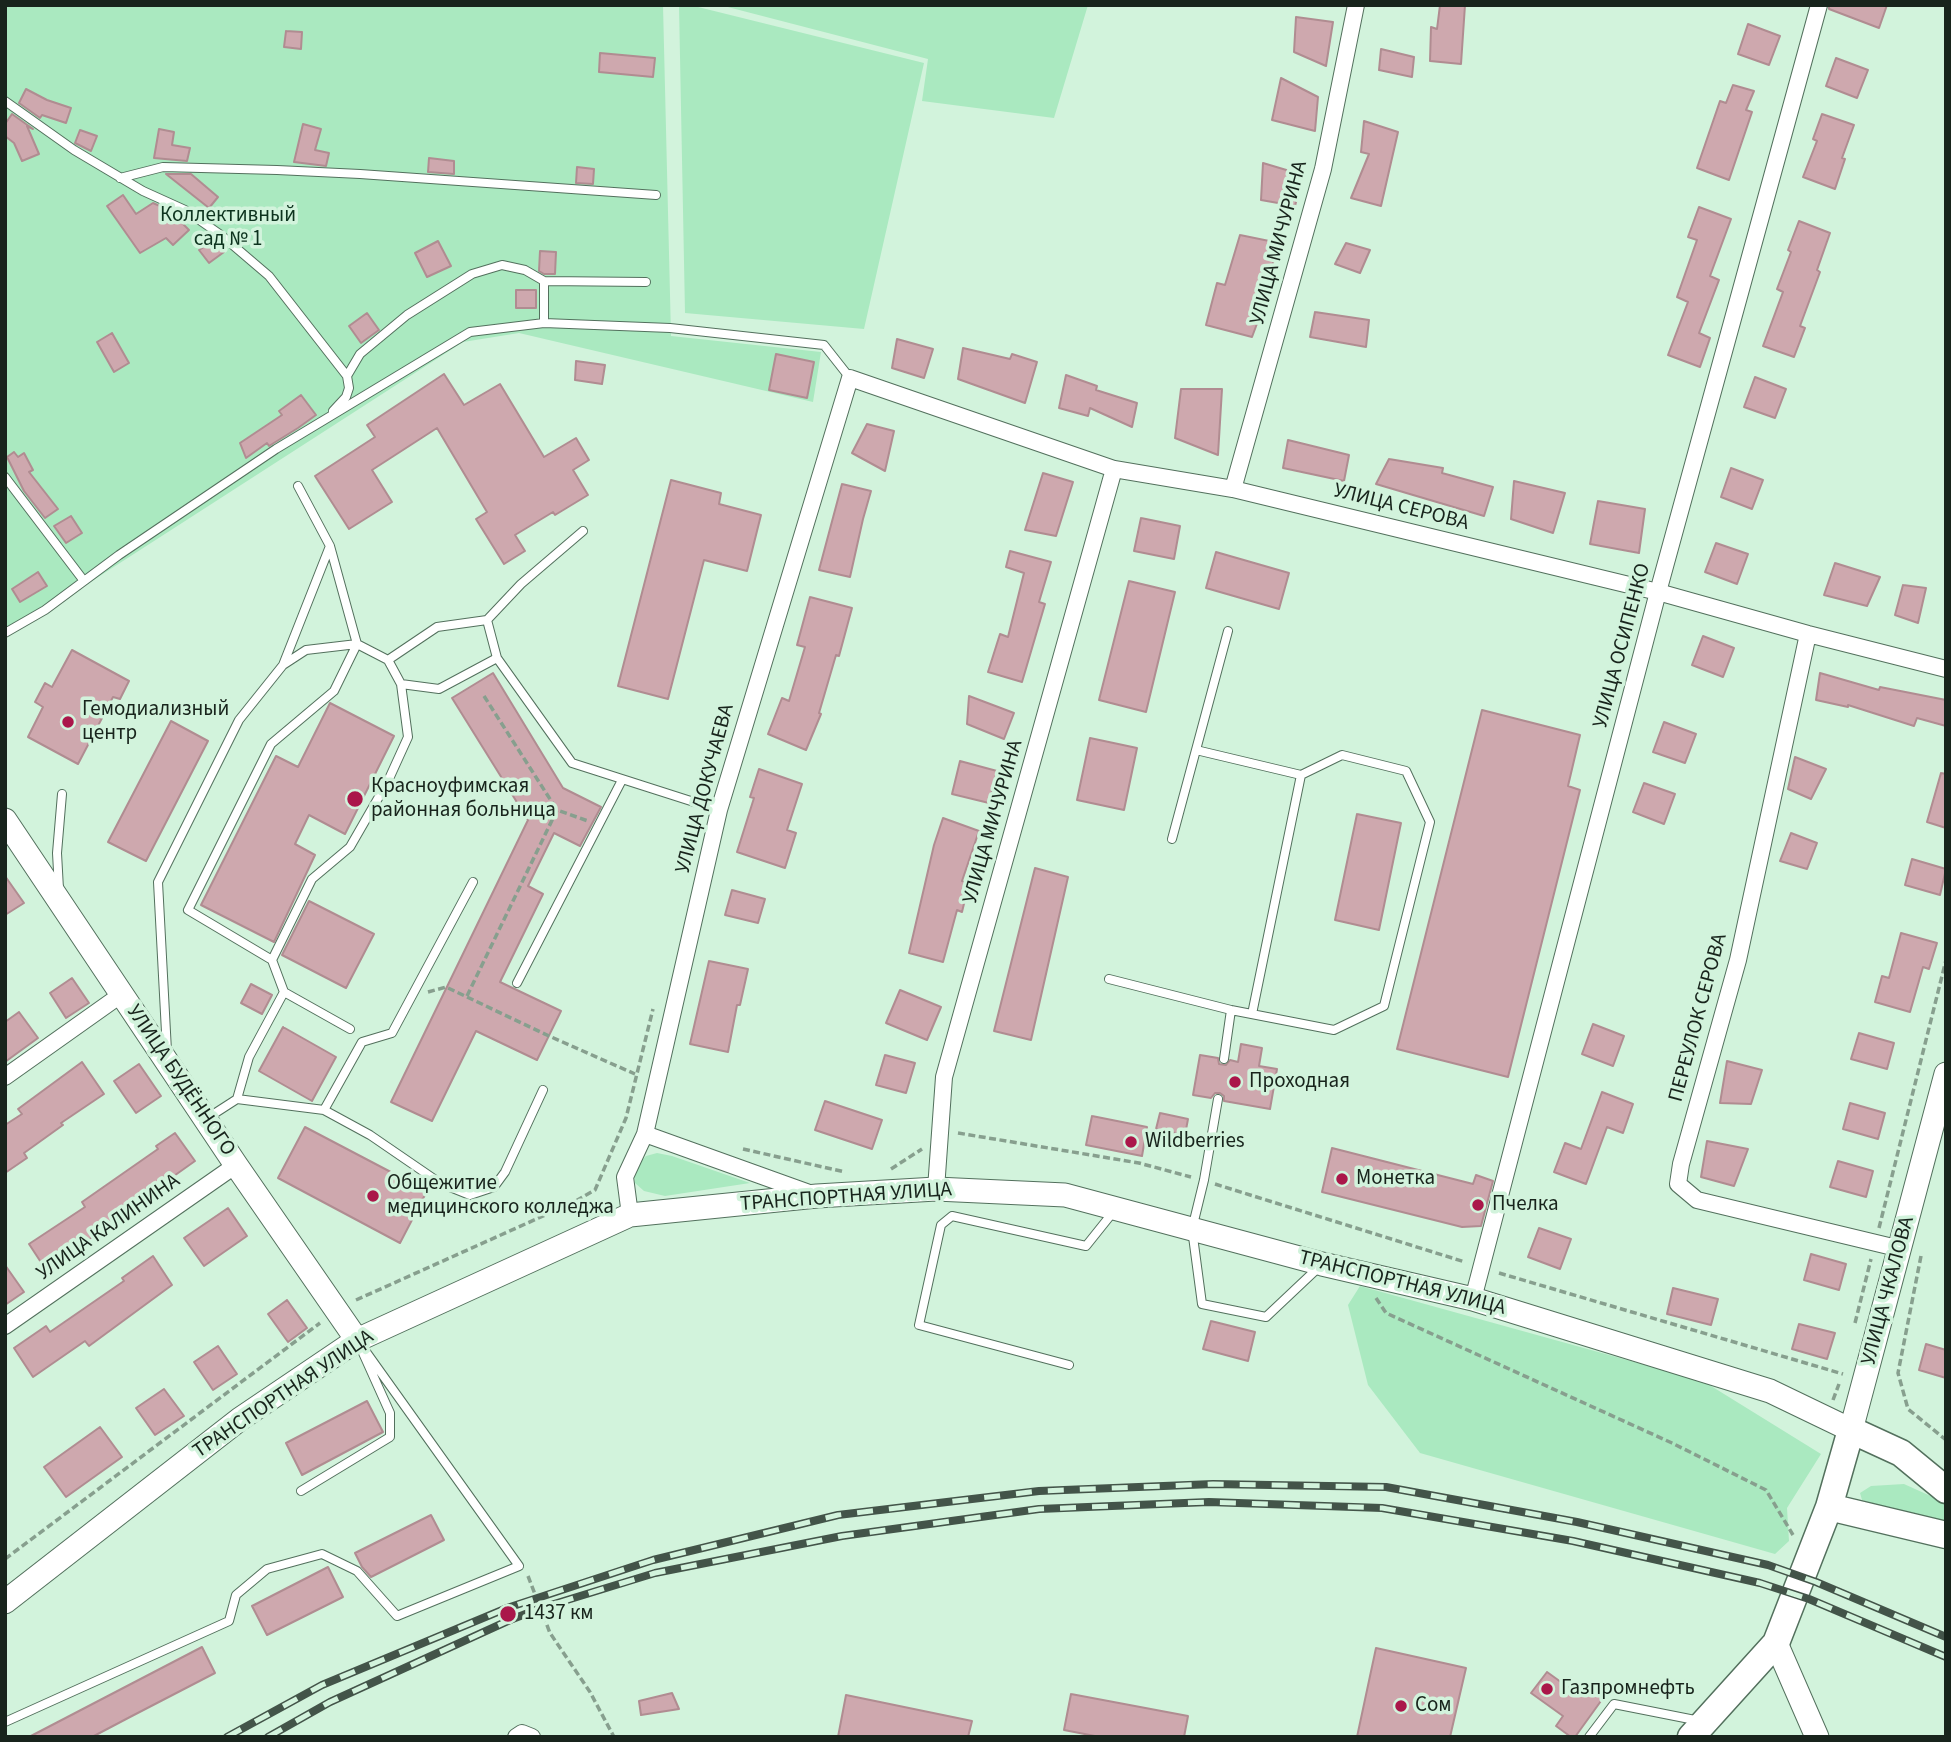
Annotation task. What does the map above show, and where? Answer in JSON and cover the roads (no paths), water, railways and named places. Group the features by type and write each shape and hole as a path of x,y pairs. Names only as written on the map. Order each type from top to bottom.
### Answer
{"main road":[{"name":"УЛИЦА БУДЁННОГО","path":"7,827 357,1339"},
{"name":"УЛИЦА ЧКАЛОВА","path":"1776,1643 1829,1507 1851,1430 1911,1252 1946,1074"},
{"name":"ТРАНСПОРТНАЯ УЛИЦА","path":"5,1602 240,1419 357,1339 630,1215 817,1196 936,1189 1065,1195 1322,1264 1473,1299 1770,1391 1851,1430"},
{"path":"1851,1430 1901,1453 1946,1490"},
{"path":"1829,1507 1946,1535"},
{"path":"1697,1729 1776,1643 1817,1737"}],"street":[{"name":"УЛИЦА МИЧУРИНА","path":"1233,489 1323,169 1356,5"},
{"name":"УЛИЦА ОСИПЕНКО","path":"1473,1299 1658,592 1819,5"},
{"name":"УЛИЦА СЕРОВА","path":"850,378 1114,470 1233,489 1658,592 1946,669"},
{"name":"УЛИЦА ДОКУЧАЕВА","path":"630,1215 625,1177 646,1128 719,810 850,378"},
{"name":"УЛИЦА МИЧУРИНА","path":"936,1189 944,1077 1114,470"},
{"name":"ПЕРЕУЛОК СЕРОВА","path":"1808,634 1738,960 1681,1164 1678,1184 1697,1200 1911,1252"},
{"path":"5,1077 122,994"},
{"path":"646,1128 817,1196"},
{"name":"УЛИЦА КАЛИНИНА","path":"5,1326 236,1165"}],"lane":[{"path":"5,101 74,150 120,178 185,210 221,235 269,276 347,376 349,388 346,397 323,421"},
{"path":"120,178 163,167 277,170 656,195"},
{"path":"347,376 360,354 407,315 472,274 502,265 525,270 544,281 646,282"},
{"path":"544,281 544,323"},
{"path":"5,633 45,610 217,488 470,332 544,323 670,328 824,345 850,378"},
{"path":"5,477 84,581"},
{"path":"298,486 330,546 358,644 334,691 271,744 188,910 272,960 284,992 350,1029"},
{"path":"388,660 437,627 487,620 521,584 583,531"},
{"path":"168,1060 158,882 239,720 283,665 330,546"},
{"path":"487,620 498,658 572,763 719,810"},
{"path":"1172,839 1228,631"},
{"path":"272,960 312,879 350,847 388,781 408,737 401,684 388,660 358,644 306,650 283,665"},
{"path":"401,684 439,689 498,658"},
{"path":"1109,979 1231,1010 1334,1030 1384,1006 1430,822 1406,771 1342,755 1301,775 1196,750"},
{"path":"1252,1014 1301,775"},
{"path":"517,983 622,780"},
{"path":"60,902 57,853 62,794"},
{"path":"324,1110 362,1042 392,1033 473,882"},
{"path":"237,1099 249,1057 284,992"},
{"path":"1224,1059 1231,1010"},
{"path":"206,1119 237,1099 324,1110 370,1135 440,1183 470,1195 494,1187 505,1172 543,1090"},
{"path":"1218,1100 1192,1229 1202,1304 1266,1317 1322,1264"},
{"path":"1069,1365 919,1325 940,1226 953,1216 1086,1246 1116,1209"},
{"path":"301,1491 390,1437 390,1413 357,1339"},
{"path":"5,1722 229,1620 236,1595 267,1569 322,1554 357,1571 397,1616 519,1566 357,1339"},
{"path":"1589,1737 1614,1704 1697,1729"}],"railway":[{"path":"227,1737 322,1685 507,1608 653,1560 838,1515 1039,1491 1213,1484 1386,1487 1577,1522 1768,1565 1816,1582 1946,1637"},
{"path":"268,1737 330,1702 510,1620 655,1573 842,1536 1039,1509 1209,1502 1382,1508 1573,1541 1760,1583 1809,1599 1946,1657"}],"place":[{"name":"Гемодиализный центр","path":"68,722"},
{"name":"Красноуфимская районная больница","path":"355,799"},
{"name":"Проходная","path":"1235,1082"},
{"name":"Wildberries","path":"1131,1142"},
{"name":"Монетка","path":"1342,1179"},
{"name":"Общежитие медицинского колледжа","path":"373,1196"},
{"name":"Пчелка","path":"1478,1205"},
{"name":"1437 км","path":"508,1614"},
{"name":"Газпромнефть","path":"1547,1689"},
{"name":"Сом","path":"1401,1706"}],"park label":[{"name":"Коллективный сад № 1","path":"228,228"}]}
